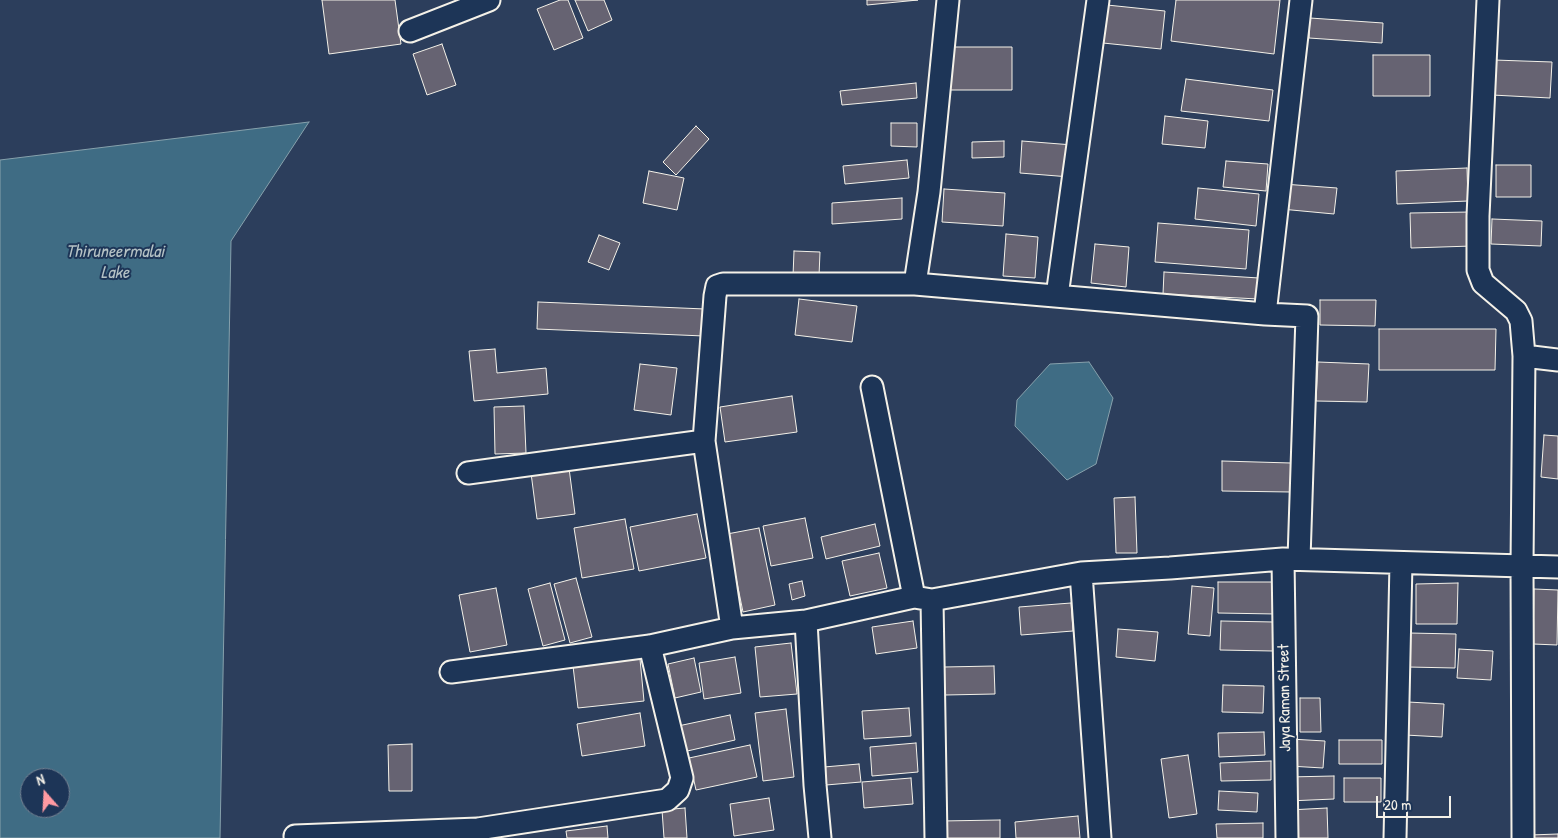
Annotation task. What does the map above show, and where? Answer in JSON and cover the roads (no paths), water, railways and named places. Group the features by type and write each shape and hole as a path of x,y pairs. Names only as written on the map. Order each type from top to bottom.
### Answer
{"street":[{"path":"410,31 490,0"},
{"path":"915,284 929,192 948,0"},
{"path":"1057,296 1098,0"},
{"path":"732,628 704,441 717,286 723,284 915,284 1265,314 1301,0"},
{"path":"1488,0 1478,216 1478,270 1483,283 1516,311 1520,322 1524,356 1522,565 1523,838"},
{"name":"Jaya Raman Street","path":"1265,314 1307,316 1291,559 1287,838"},
{"path":"1524,356 1558,360"},
{"path":"872,387 923,598 936,838"},
{"path":"468,474 704,441"},
{"path":"451,672 650,646 732,628 806,620 923,598 1081,573 1291,559 1558,567"},
{"path":"1395,838 1401,563"},
{"path":"1081,573 1100,838"},
{"path":"806,620 815,785 820,838"},
{"path":"295,836 478,833 668,800 678,790 682,778 650,646"}],"water":[{"name":"Thiruneermalai Lake","path":"309,122 231,241 220,838 0,838 0,160"},
{"path":"1089,362 1113,398 1096,464 1067,480 1015,426 1017,400 1050,364"}]}
